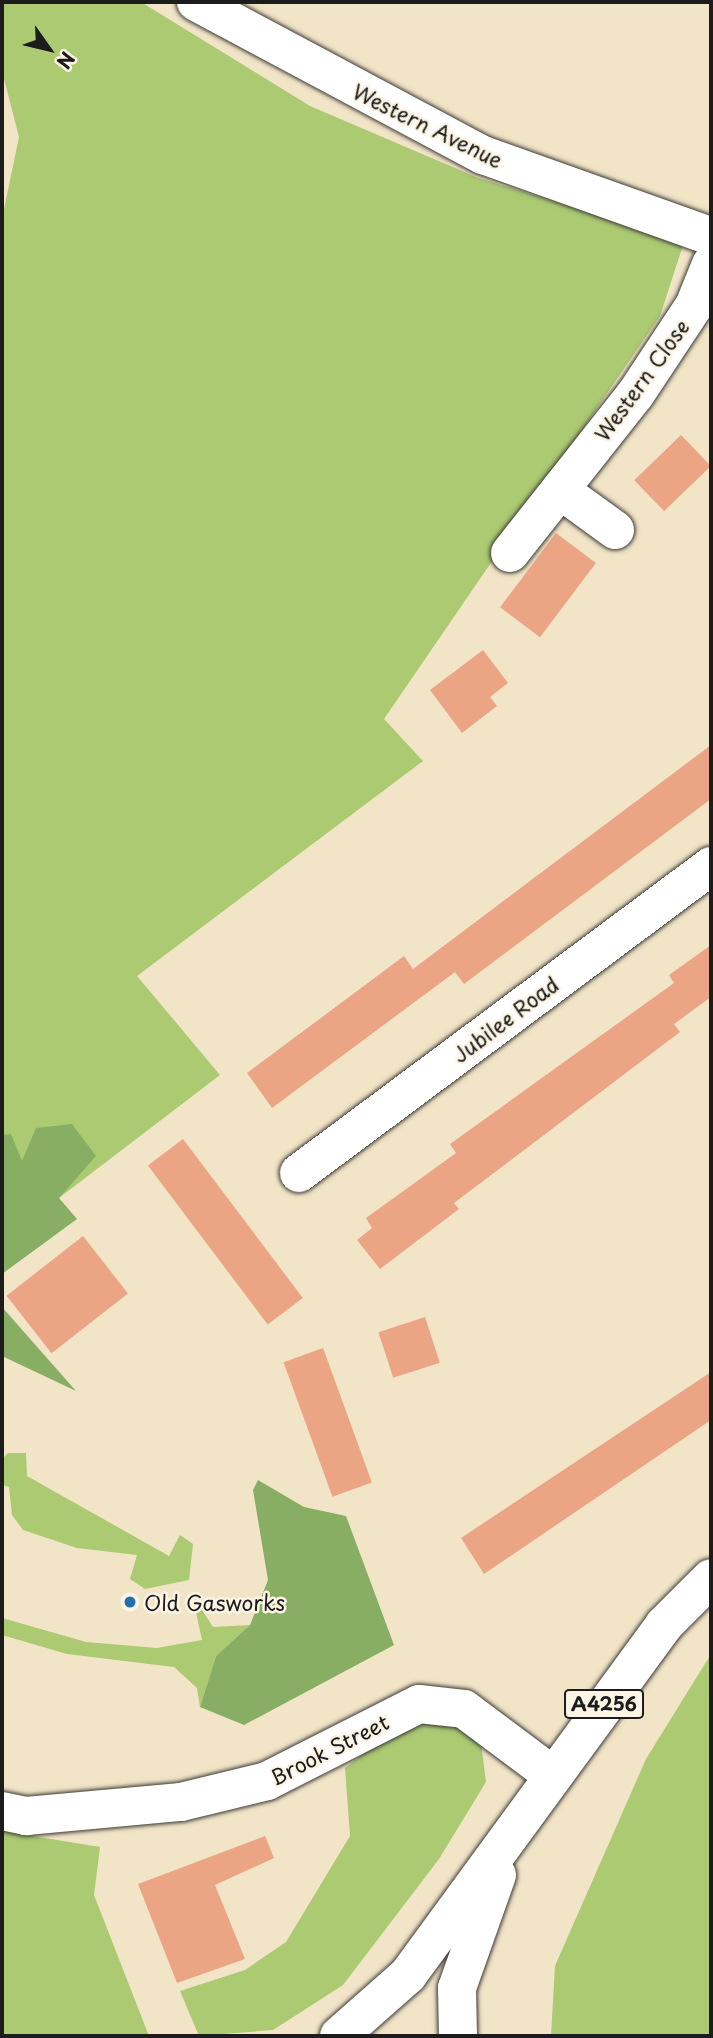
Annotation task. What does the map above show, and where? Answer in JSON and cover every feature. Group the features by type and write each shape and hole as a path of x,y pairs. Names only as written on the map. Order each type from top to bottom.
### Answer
{"street":[{"name":"Western Avenue","path":"196,2 483,155 711,236"},
{"name":"Western Close","path":"510,553 680,328 711,264"},
{"path":"560,490 615,530"},
{"name":"Jubilee Road","path":"299,1173 711,866"},
{"name":"A4256","path":"339,2036 408,1975 510,1840 551,1774 664,1625 711,1578"},
{"name":"Brook Street","path":"2,1811 26,1816 181,1802 267,1781 419,1703 464,1709 551,1774"},
{"name":"A4256","path":"458,2036 457,1988 510,1840"}],"green space":[{"path":"2,2 141,2 310,106 476,177 684,242 660,316 384,719 423,761 137,976 220,1075 59,1198 2,1214 2,219 19,137 2,71"},
{"path":"72,1124 96,1156 59,1198 77,1219 2,1274 2,1135 11,1134 22,1161 36,1128"},
{"path":"2,1307 76,1391 2,1356"},
{"path":"8,1453 26,1453 27,1476 169,1556 180,1535 193,1544 189,1580 145,1589 130,1579 137,1555 77,1548 23,1530 12,1515 9,1487 2,1485 2,1459"},
{"path":"258,1480 304,1507 346,1516 394,1645 244,1725 200,1707 216,1656 250,1625 268,1580 253,1490"},
{"path":"202,1610 213,1627 250,1625 216,1656 200,1707 197,1688 174,1667 67,1654 2,1635 2,1618 86,1642 157,1648 202,1640 196,1612"},
{"path":"711,1654 711,2036 551,2036 555,1966 646,1759"},
{"path":"444,1717 481,1742 486,1782 439,1859 343,1985 273,2030 199,2036 180,1991 245,1970 286,1942 350,1836 345,1768 396,1729"},
{"path":"2,1831 100,1847 94,1895 149,2036 2,2036"}],"building":[{"path":"681,435 711,466 664,511 634,480"},
{"path":"556,533 596,563 540,637 500,607"},
{"path":"483,650 508,683 490,697 497,706 462,733 430,690"},
{"path":"711,745 711,799 464,984 455,972 272,1108 247,1073 404,956 413,969"},
{"path":"711,945 711,997 674,1024 680,1032 454,1203 459,1209 380,1269 357,1240 372,1228 366,1218 456,1153 450,1144 674,983 669,975"},
{"path":"183,1139 303,1298 268,1324 148,1165"},
{"path":"83,1236 128,1294 52,1353 7,1296"},
{"path":"425,1317 440,1363 393,1378 378,1332"},
{"path":"323,1348 372,1482 332,1497 284,1362"},
{"path":"711,1372 711,1420 484,1574 461,1538"},
{"path":"265,1836 274,1858 215,1885 245,1959 177,1983 138,1884"}],"place":[{"name":"Old Gasworks","path":"130,1602"}]}
